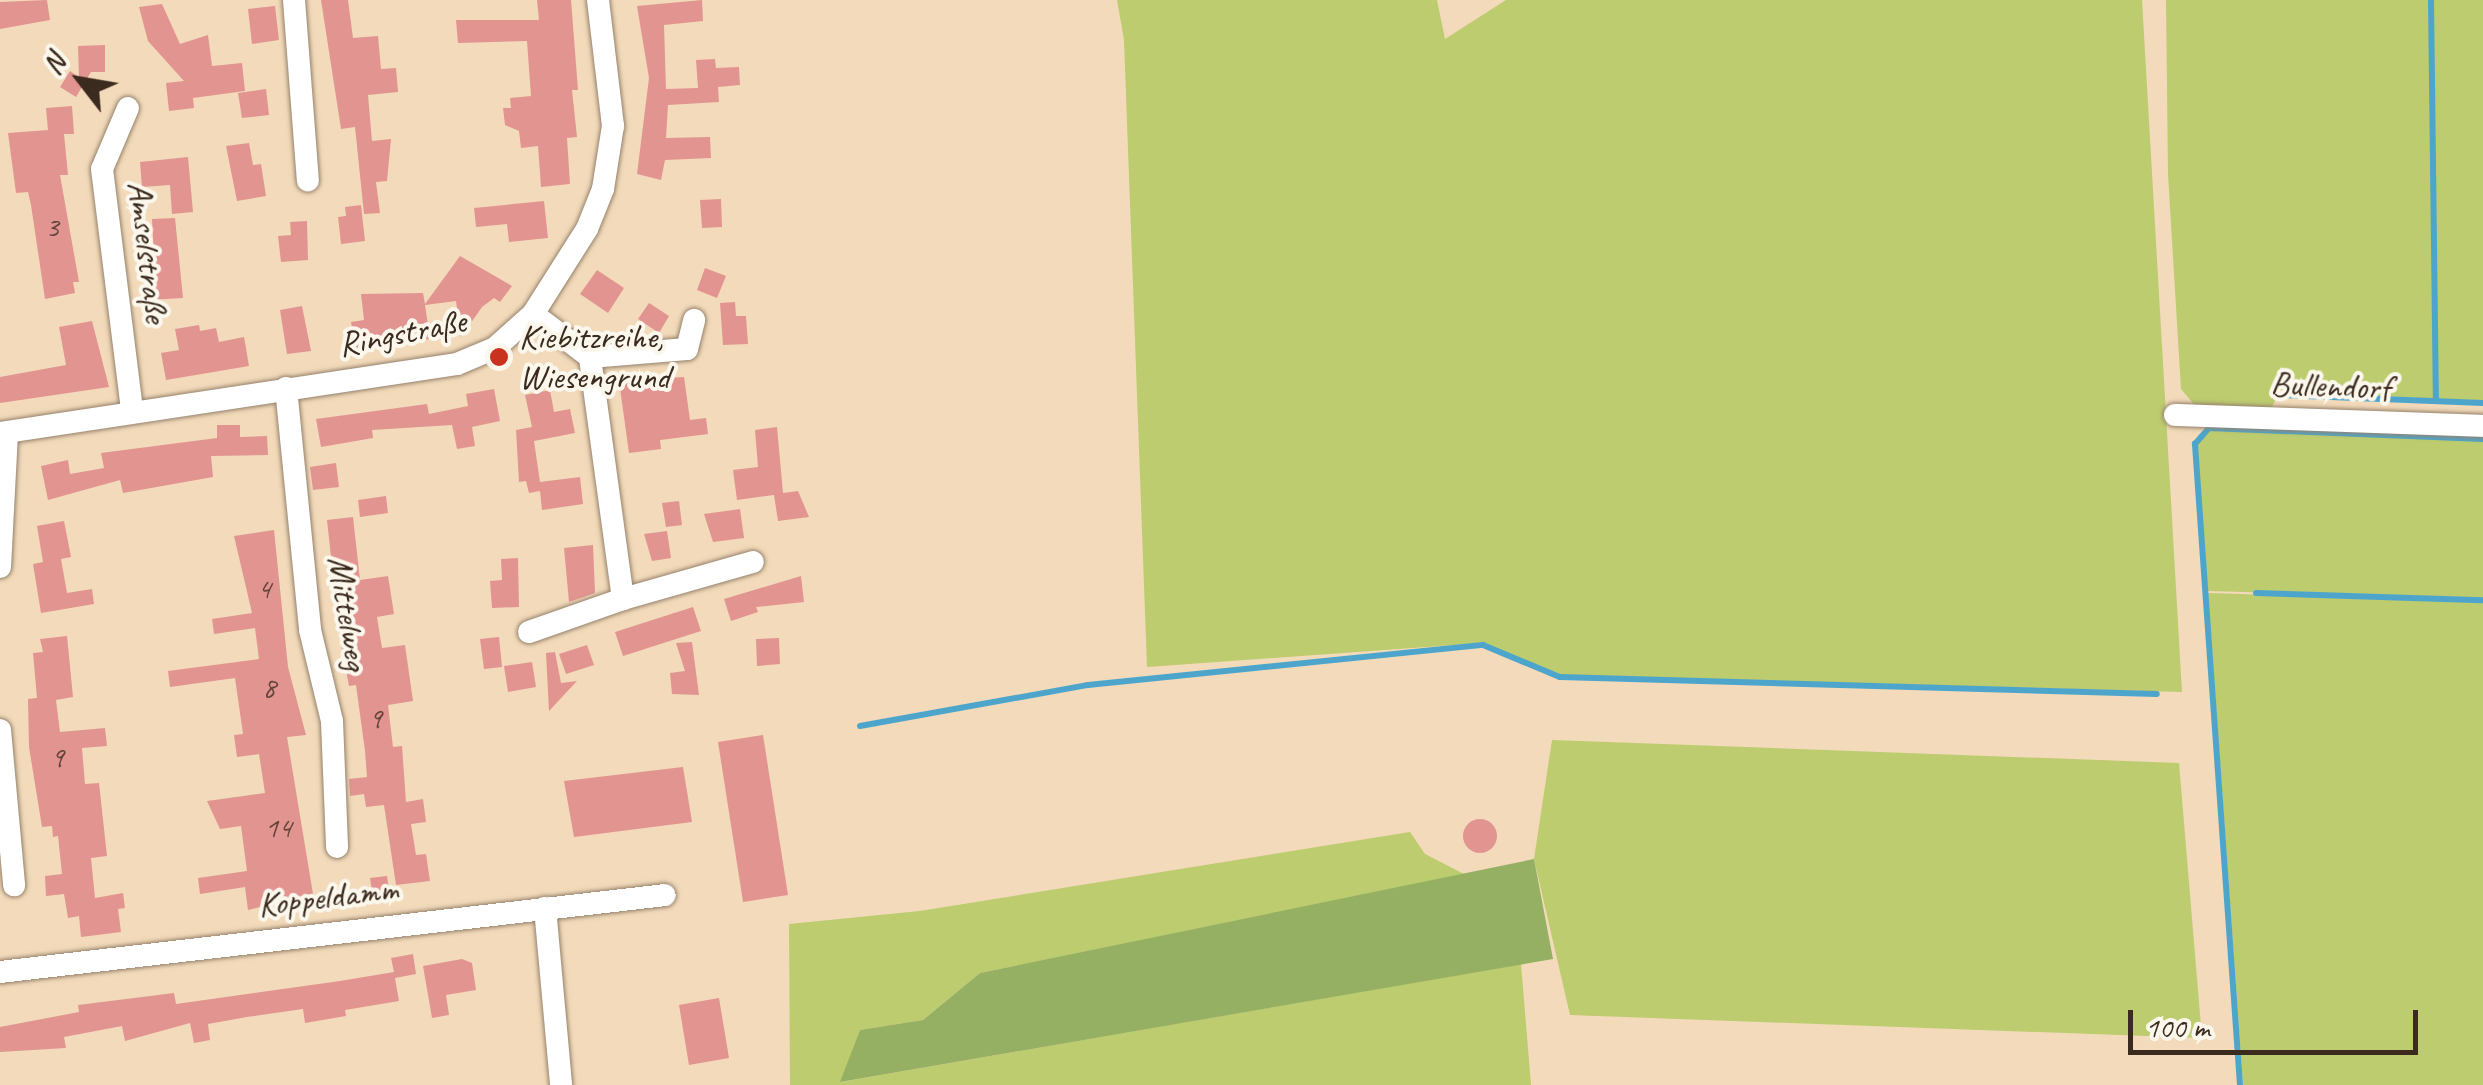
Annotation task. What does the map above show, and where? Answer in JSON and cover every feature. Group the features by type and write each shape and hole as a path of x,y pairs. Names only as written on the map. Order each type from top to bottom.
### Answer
{"street":[{"path":"294,0 308,180"},
{"name":"Ringstraße","path":"3,433 132,409 457,364 495,348 533,314 588,229 603,189 613,126 598,0"},
{"name":"Amselstraße","path":"128,108 102,169 132,409"},
{"path":"533,314 590,357 687,349 694,320"},
{"path":"590,357 623,599"},
{"name":"Mittelweg","path":"286,388 310,630 332,721 338,847"},
{"name":"Bullendorf","path":"2175,415 2483,426"},
{"path":"0,567 3,433"},
{"path":"530,632 623,599 753,562"},
{"path":"0,730 14,885"},
{"name":"Koppeldamm","path":"0,972 665,895"},
{"path":"545,908 561,1085"}],"green space":[{"path":"1117,0 1437,0 1445,39 1506,0 2142,0 2182,692 1561,675 1482,643 1147,667 1124,40"},
{"path":"2166,0 2429,0 2434,399 2281,390 2271,408 2197,408 2181,389 2168,174"},
{"path":"2433,0 2483,0 2483,401 2437,399"},
{"path":"2210,429 2483,441 2483,599 2208,591 2196,445"},
{"path":"2208,593 2483,602 2483,1085 2243,1085"},
{"path":"1552,740 2179,763 2202,1038 1570,1015 1534,859"},
{"path":"1410,832 1425,854 1464,874 980,973 923,1020 860,1030 841,1082 1521,964 1531,1085 790,1085 789,924 920,911"},
{"path":"1534,859 1553,959 840,1082 860,1030 923,1020 980,973"}],"building":[{"path":"47,0 50,20 0,29 0,2"},
{"path":"321,0 348,0 353,38 378,36 381,69 396,68 398,92 368,95 372,141 391,139 387,181 376,182 380,213 364,214 355,127 341,129"},
{"path":"537,0 571,0 578,90 572,90 577,137 567,138 570,184 541,187 538,146 521,148 519,131 505,125 503,108 511,108 510,98 531,96 527,41 458,43 456,20 539,20"},
{"path":"702,0 703,21 664,25 666,89 698,88 696,60 715,59 716,68 739,67 740,85 718,87 719,102 668,105 666,138 710,137 711,158 665,160 661,180 637,174 649,78 637,6"},
{"path":"162,4 180,44 208,35 212,66 242,63 245,91 193,98 194,108 169,111 166,83 184,81 148,41 139,7"},
{"path":"275,6 279,40 252,44 248,9"},
{"path":"105,45 105,72 91,72 76,97 60,87 70,71 79,77 78,46"},
{"path":"266,89 269,115 242,118 238,93"},
{"path":"72,106 74,134 64,134 68,175 60,175 79,282 73,282 75,293 45,299 31,205 28,192 16,193 8,133 48,130 46,108"},
{"path":"249,143 253,165 261,164 266,196 237,201 226,146"},
{"path":"188,157 193,212 172,214 170,185 142,187 140,162"},
{"path":"721,199 722,227 702,228 700,200"},
{"path":"544,201 548,238 509,242 507,224 476,227 474,208"},
{"path":"361,205 365,241 341,244 338,217 346,216 345,207"},
{"path":"175,218 183,298 149,300 147,275 155,274 152,219"},
{"path":"307,221 308,260 281,262 278,236 291,235 290,222"},
{"path":"460,256 512,286 500,302 494,298 482,307 461,337 456,301 425,305 430,339 356,350 351,322 364,320 361,294 423,293 425,304"},
{"path":"705,268 726,276 717,298 697,290"},
{"path":"597,270 624,288 608,313 580,294"},
{"path":"735,302 736,316 746,316 748,344 723,345 720,303"},
{"path":"649,303 669,316 659,333 638,319"},
{"path":"302,306 311,351 287,354 280,310"},
{"path":"92,321 109,387 0,403 0,377 66,365 59,327"},
{"path":"199,325 200,331 216,328 219,342 244,337 249,366 166,380 161,353 179,350 175,329"},
{"path":"684,377 690,420 706,418 708,434 660,440 661,449 629,453 619,381"},
{"path":"494,389 500,421 472,427 475,446 457,449 452,425 372,430 373,438 321,447 316,419 427,404 429,414 468,406 466,394"},
{"path":"550,390 554,412 570,409 575,433 534,441 540,482 580,477 583,504 542,510 540,491 529,493 526,481 519,482 516,430 532,427 525,395"},
{"path":"217,425 240,425 240,437 267,436 268,455 211,456 213,477 123,493 120,480 48,500 41,466 68,460 70,474 104,468 101,453 217,438"},
{"path":"777,427 783,493 798,491 809,517 778,521 774,495 737,500 733,470 758,467 755,430"},
{"path":"336,463 339,487 313,490 310,467"},
{"path":"386,496 388,513 360,517 358,500"},
{"path":"679,501 682,525 666,527 662,503"},
{"path":"740,509 744,538 713,542 704,514"},
{"path":"353,517 360,580 388,576 394,614 377,617 382,648 405,645 413,701 388,705 393,747 402,746 406,802 423,799 426,822 411,824 416,855 426,854 430,881 396,885 384,805 366,807 364,794 350,796 349,779 367,777 365,751 356,685 349,686 340,639 327,520"},
{"path":"64,521 71,557 61,559 67,593 92,589 94,604 41,613 33,564 43,562 37,526"},
{"path":"274,530 288,667 306,735 287,737 313,894 248,910 245,887 200,894 198,878 247,871 241,826 220,829 207,801 265,793 259,754 237,757 234,735 243,734 235,678 170,687 168,671 259,659 255,628 214,634 212,619 252,613 234,536"},
{"path":"667,531 671,558 652,561 644,534"},
{"path":"593,545 595,593 569,602 564,548"},
{"path":"518,558 519,607 492,608 490,581 502,580 501,559"},
{"path":"801,576 804,602 756,607 758,612 731,621 724,599"},
{"path":"693,607 701,631 623,656 615,632"},
{"path":"67,636 73,697 56,700 60,732 105,728 107,746 82,748 85,784 99,783 107,856 91,858 95,898 123,893 125,908 118,909 121,932 81,937 79,916 68,918 64,894 46,896 45,876 62,874 58,836 53,837 52,826 42,827 29,747 28,699 37,698 33,653 43,652 40,639"},
{"path":"499,637 502,667 484,669 480,639"},
{"path":"779,638 780,664 757,666 756,639"},
{"path":"692,642 699,695 672,694 670,673 685,671 676,643"},
{"path":"587,645 594,665 566,674 559,654"},
{"path":"555,652 561,683 577,681 549,711 546,653"},
{"path":"532,662 536,687 508,692 504,666"},
{"path":"763,735 788,895 743,902 718,742"},
{"path":"683,767 692,822 574,837 564,781"},
{"path":"1480,819 1492,824 1497,836 1492,848 1480,853 1468,848 1463,836 1468,824"},
{"path":"387,876 390,895 373,898 370,878"},
{"path":"413,954 416,974 395,978 399,1001 345,1010 346,1016 305,1023 303,1009 247,1017 208,1024 210,1040 194,1043 190,1023 125,1041 122,1026 64,1037 66,1048 0,1052 0,1027 79,1012 78,1005 174,993 176,1004 340,981 394,972 391,958"},
{"path":"462,959 472,963 476,990 446,995 449,1015 432,1018 423,966"},
{"path":"719,998 729,1058 689,1065 679,1005"}],"waterway":[{"path":"2431,0 2436,401"},
{"path":"2281,395 2483,403"},
{"path":"2240,1085 2195,444 2209,428 2483,439"},
{"path":"2256,593 2483,600"},
{"path":"860,726 1088,685 1483,645 1560,677 2157,694"}],"place":[{"name":"Kiebitzreihe, Wiesengrund","path":"499,357"}]}
